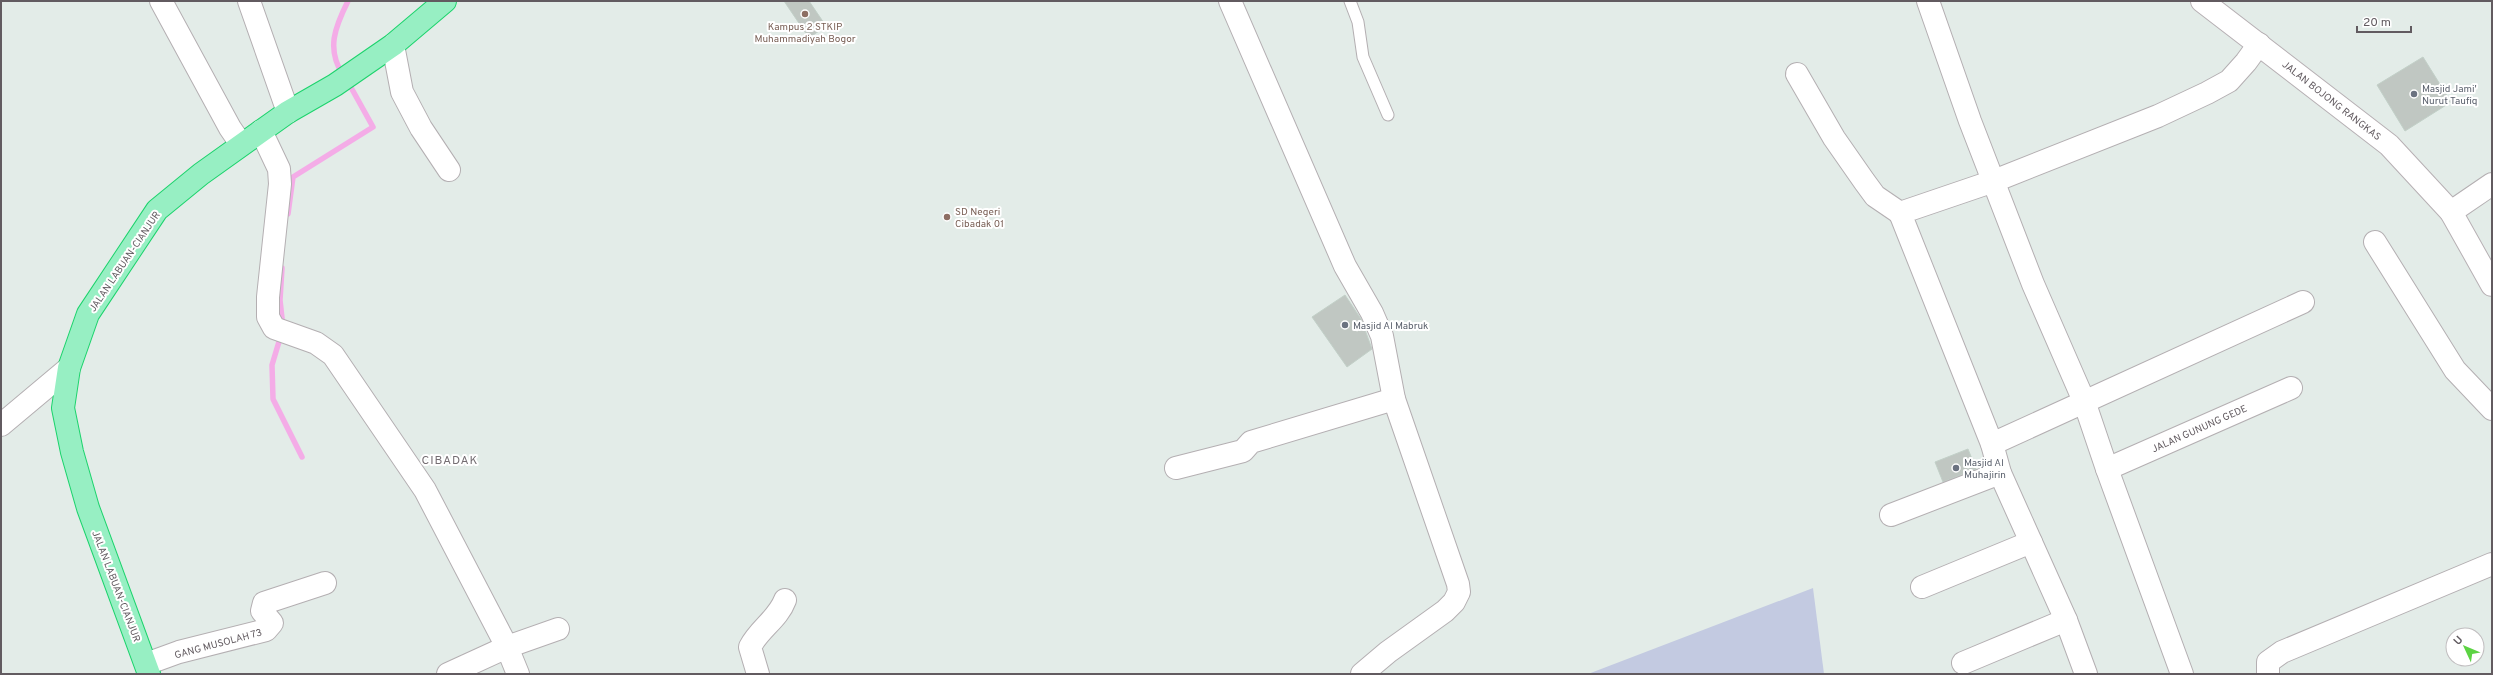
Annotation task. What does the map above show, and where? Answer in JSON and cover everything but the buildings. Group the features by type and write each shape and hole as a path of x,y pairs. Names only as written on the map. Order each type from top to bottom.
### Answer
{"highway":[{"name":"JALAN LABUAN-CIANJUR","path":"148,669 88,508 72,452 63,408 69,368 88,314 156,210 241,144 288,112 335,85 393,45 445,1"}],"street":[{"path":"161,1 230,128 241,144"},
{"path":"248,1 288,112"},
{"path":"1230,1 1345,266 1372,313 1382,336 1394,399 1456,576 1459,592 1454,602 1445,611 1388,652 1370,671"},
{"path":"1928,1 1970,121 2032,284 2084,401 2107,469 2182,674"},
{"name":"JALAN BOJONG RANGKAS","path":"2202,1 2389,144 2451,212 2492,286"},
{"path":"1900,213 1994,181 2137,125 2207,93 2229,80 2246,62 2259,44"},
{"path":"393,45 402,92 421,128 449,170"},
{"path":"1797,74 1830,132 1875,196 1900,213 1992,444 2000,473 2066,620 2086,674"},
{"path":"261,131 280,169 280,184 268,297 268,317 282,331 316,343 333,355 425,490 507,647 518,674"},
{"path":"2451,212 2492,184"},
{"path":"2375,242 2455,370 2492,409"},
{"path":"1992,444 2303,302"},
{"path":"1,425 69,368"},
{"name":"JALAN GUNUNG GEDE","path":"2107,469 2291,388"},
{"path":"1176,468 1243,451 1251,442 1394,399"},
{"path":"1891,515 2000,473"},
{"path":"1922,587 2031,542"},
{"path":"2268,674 2268,662 2282,652 2492,564"},
{"name":"GANG MUSOLAH 73","path":"148,669 179,652 266,630 272,623 262,611 264,603 325,583"},
{"path":"758,674 750,647 756,636 781,610 785,600"},
{"path":"1963,663 2066,620"},
{"path":"448,674 507,647 558,629"}],"lane":[{"path":"1350,1 1358,22 1363,57 1388,115"}],"shaded area":[{"path":"1813,588 1824,674 1588,674"}],"waterway":[{"path":"343,75 335,56 334,38 339,20 348,1"},
{"path":"288,214 293,177 373,127 348,82"},
{"path":"282,268 280,300 283,327"},
{"path":"281,335 272,365 273,399 302,457"}],"place":[{"name":"Kampus 2 STKIP Muhammadiyah Bogor","path":"805,14"},
{"name":"Masjid Jami' Nurut Taufiq","path":"2414,94"},
{"name":"SD Negeri Cibadak 01","path":"947,217"},
{"name":"Masjid Al Mabruk","path":"1345,325"},
{"name":"Masjid Al Muhajirin","path":"1956,468"}],"district":[{"name":"CIBADAK","path":"450,460"}]}
